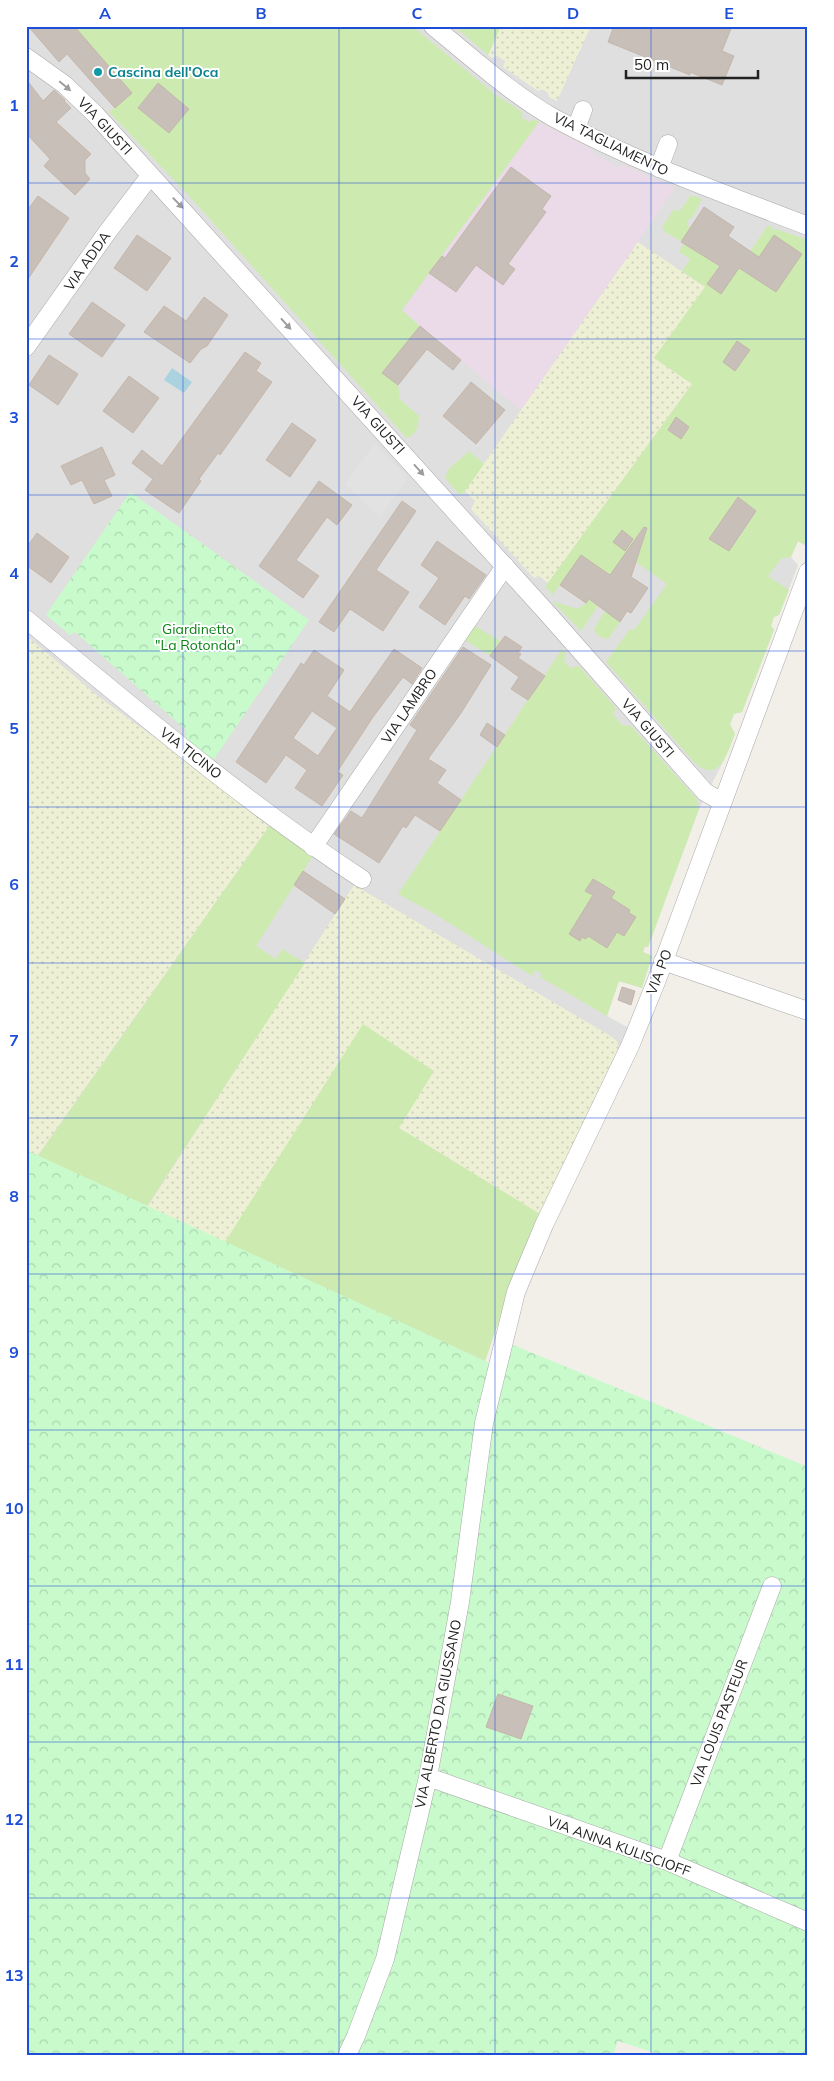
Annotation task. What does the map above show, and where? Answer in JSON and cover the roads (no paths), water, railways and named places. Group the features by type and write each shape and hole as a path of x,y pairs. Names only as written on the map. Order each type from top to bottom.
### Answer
{"street":[{"name":"VIA TAGLIAMENTO","path":"433,26 511,88 553,117 659,168 808,226"},
{"name":"VIA GIUSTI","path":"26,57 64,85 94,113 150,176 180,205 505,566 705,792 722,802"},
{"path":"576,128 584,110"},
{"path":"659,168 668,144"},
{"name":"VIA ADDA","path":"26,347 106,234 150,176"},
{"name":"VIA LAMBRO","path":"313,847 505,566"},
{"name":"VIA PO","path":"496,1366 516,1292 544,1225 630,1046 808,572"},
{"name":"VIA TICINO","path":"26,618 181,747 313,847 362,879"},
{"path":"663,961 808,1011"},
{"name":"VIA ALBERTO DA GIUSSANO","path":"347,2055 385,1959 428,1777 460,1602 484,1423 496,1366"},
{"name":"VIA LOUIS PASTEUR","path":"667,1861 772,1586"},
{"name":"VIA ANNA KULISCIOFF","path":"428,1777 667,1861 808,1922"}],"water":[{"path":"172,368 192,382 184,393 164,380"}],"place":[{"name":"Cascina dell'Oca","path":"98,72"}],"park label":[{"name":"Giardinetto \"La Rotonda\"","path":"198,638"}]}
